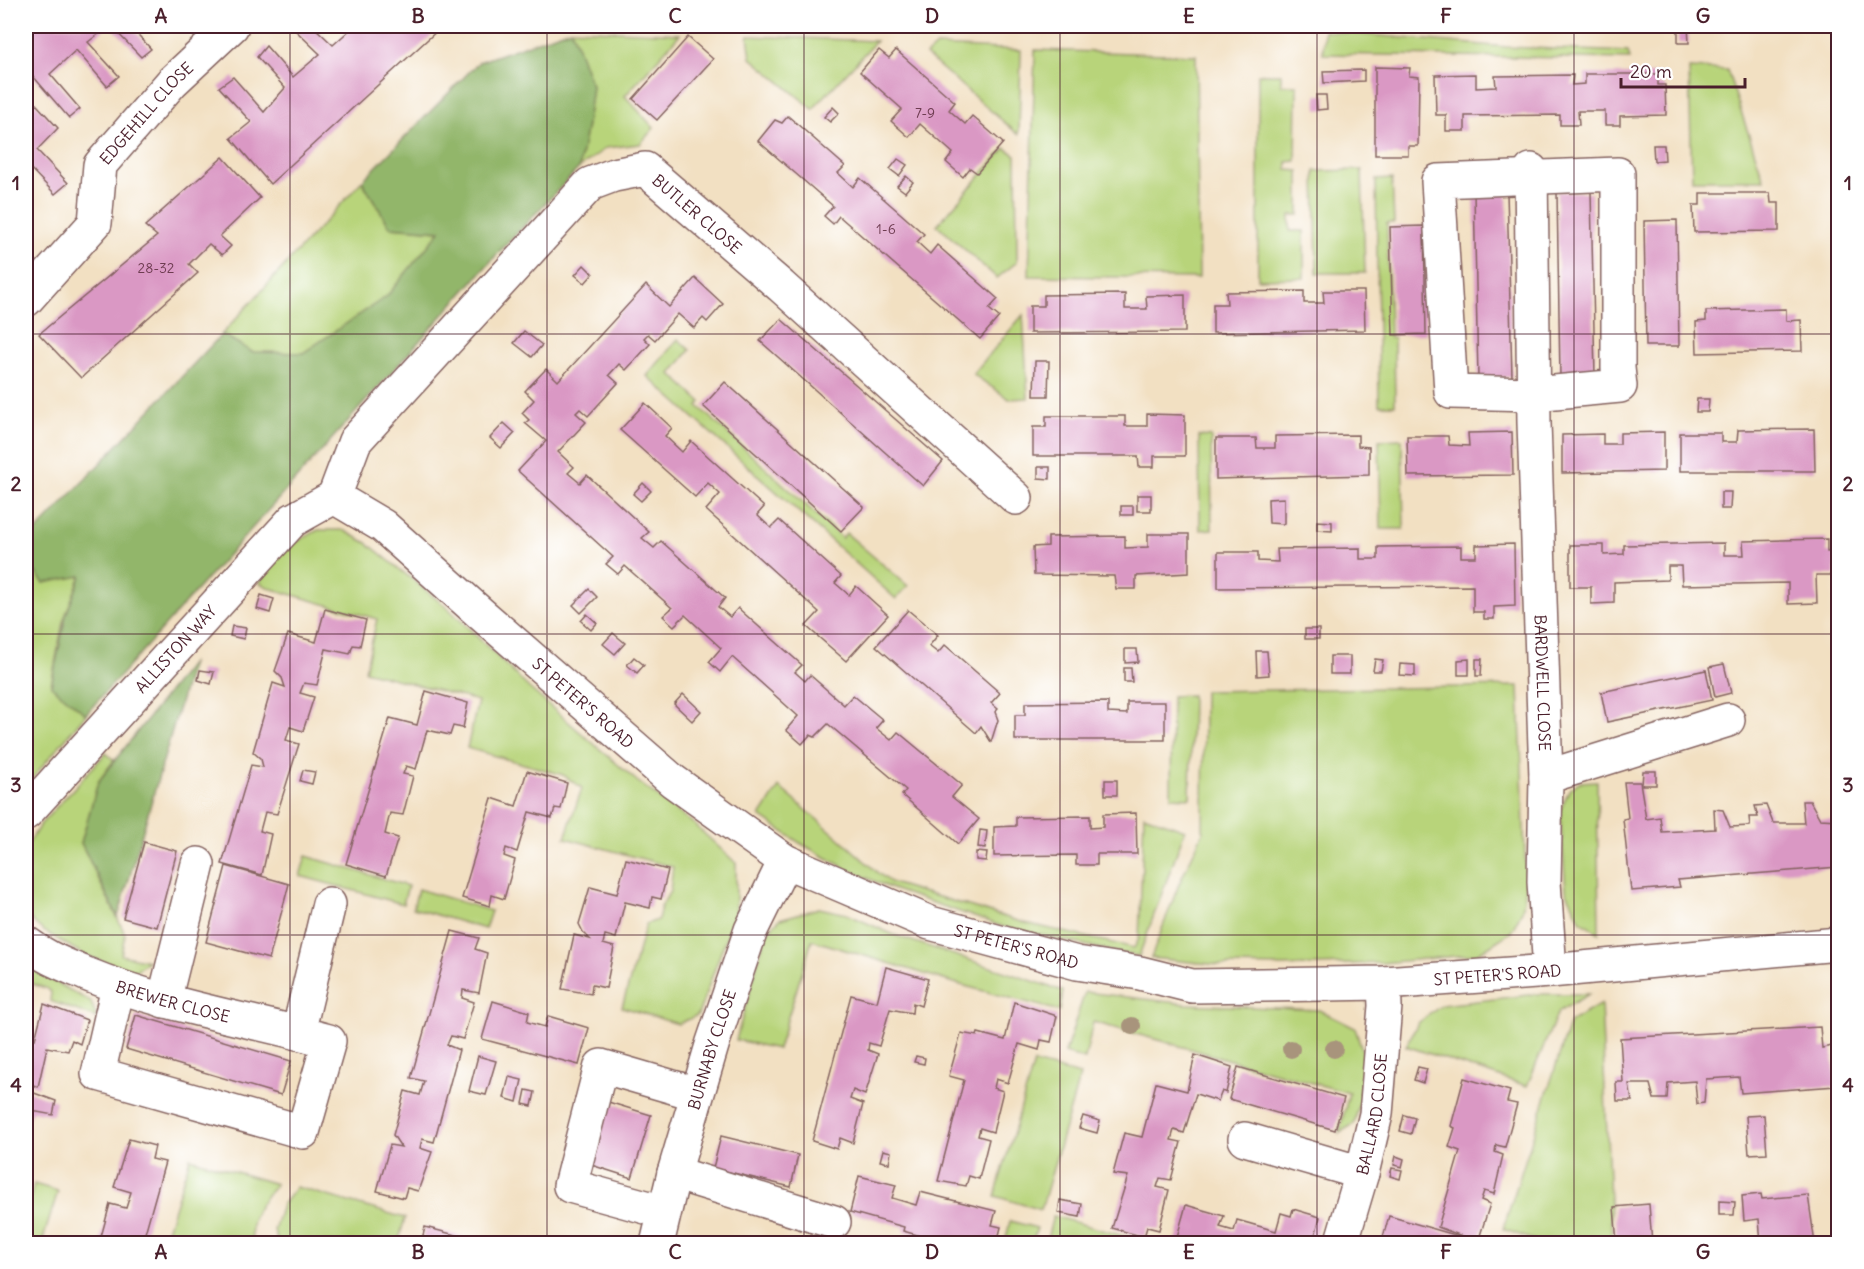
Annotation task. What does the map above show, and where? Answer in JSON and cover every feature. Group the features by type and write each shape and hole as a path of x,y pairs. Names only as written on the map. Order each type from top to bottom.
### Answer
{"street":[{"name":"EDGEHILL CLOSE","path":"26,300 95,223 100,165 172,82 232,26"},
{"name":"BUTLER CLOSE","path":"334,497 355,441 590,184 614,175 645,169 781,286 1016,498"},
{"name":"BARDWELL CLOSE","path":"1531,174 1533,394 1546,777 1544,882 1550,972"},
{"path":"1531,174 1618,174 1618,368 1620,386 1533,394 1451,392 1438,181 1531,174"},
{"name":"ALLISTON WAY","path":"26,813 293,520 334,497"},
{"name":"ST PETER'S ROAD","path":"334,497 383,526 674,781 785,861 930,923 1077,963 1140,973 1192,986 1384,983 1550,972 1839,944"},
{"path":"1546,777 1728,720"},
{"name":"BURNABY CLOSE","path":"660,1228 712,1042 751,930 785,861"},
{"path":"164,1001 198,864"},
{"path":"298,1033 329,904"},
{"name":"BREWER CLOSE","path":"26,943 45,957 118,987 164,1001 329,1041 303,1132 99,1074 118,987"},
{"name":"BALLARD CLOSE","path":"1341,1244 1362,1173 1376,1114 1385,1006 1384,983"},
{"path":"660,1228 570,1186 601,1066 697,1094"},
{"path":"1245,1139 1362,1173"},
{"path":"674,1173 834,1222"}],"green space":[{"path":"571,29 680,34 625,96 654,128 640,144 606,148 579,168 592,86"},
{"path":"571,29 592,86 579,168 500,251 86,714 51,686 66,615 81,576 44,583 26,561 26,542 222,334 252,352 303,353 387,296 440,231 390,227 362,181 479,62"},
{"path":"1324,31 1506,47 1628,52 1630,59 1323,54"},
{"path":"748,36 876,41 813,109 751,58"},
{"path":"936,46 1021,50 1019,135 926,55"},
{"path":"1035,50 1196,55 1199,278 1029,276"},
{"path":"1689,68 1727,70 1764,180 1692,180"},
{"path":"1258,74 1281,74 1281,85 1297,85 1296,161 1287,162 1287,170 1299,171 1299,215 1290,215 1290,231 1304,231 1304,278 1258,279"},
{"path":"1005,148 1016,155 1017,262 997,278 937,225"},
{"path":"1362,170 1365,273 1317,273 1315,171"},
{"path":"1392,179 1394,223 1387,223 1390,338 1394,338 1395,405 1379,405 1376,180"},
{"path":"362,181 390,227 441,231 387,296 303,353 252,352 222,334"},
{"path":"1023,315 1028,398 1009,399 973,374"},
{"path":"678,339 690,350 671,374 701,402 698,406 842,538 846,533 908,586 896,599 647,376"},
{"path":"1199,436 1211,437 1212,529 1200,530"},
{"path":"1402,439 1404,529 1381,529 1379,440"},
{"path":"318,530 343,530 367,543 450,610 529,688 637,781 695,825 736,863 736,911 698,1015 678,1024 622,1007 646,924 658,920 661,907 670,891 673,867 565,838 582,788 563,775 467,748 478,701 365,671 377,619 272,589 259,583 283,549"},
{"path":"26,561 44,583 81,575 63,622 51,685 86,714 26,786"},
{"path":"192,662 118,917 81,843 98,782"},
{"path":"1519,686 1526,888 1522,911 1511,932 1477,954 1382,963 1220,965 1151,958 1179,884 1203,832 1204,691"},
{"path":"1192,695 1190,798 1171,797 1172,696"},
{"path":"106,753 114,760 98,782 81,843 125,934 121,955 148,961 135,971 86,956 42,930 26,915 26,847 40,825"},
{"path":"1597,781 1599,933 1580,920 1566,890 1560,811 1569,790 1579,782"},
{"path":"779,787 892,883 1025,923 1134,948 1139,939 1144,815 1185,830 1139,956 1004,927 892,889 845,868 800,843 760,816"},
{"path":"306,856 408,886 403,904 300,876"},
{"path":"418,889 491,911 485,929 413,908"},
{"path":"819,908 847,914 894,935 1063,991 1060,1011 961,985 812,940 778,1049 736,1040 766,933 780,919"},
{"path":"26,963 91,1002 97,1018 50,1001 51,992 26,982"},
{"path":"1085,992 1186,1004 1319,1010 1355,1028 1368,1069 1354,1124 1339,1133 1349,1093 1093,1022 1085,1059 1065,1053"},
{"path":"1538,994 1589,994 1558,1012 1527,1086 1406,1046 1418,1023 1442,1005"},
{"path":"1601,1004 1612,1243 1542,1243 1503,1229 1570,1022"},
{"path":"1034,1063 1080,1075 1041,1210 995,1196"},
{"path":"190,1158 276,1184 254,1218 253,1243 163,1243"},
{"path":"34,1184 58,1191 42,1243 26,1243 26,1212"},
{"path":"296,1187 405,1218 398,1243 278,1243 274,1230 282,1205"},
{"path":"1053,1216 1148,1243 1046,1243"},
{"path":"1010,1221 1037,1228 1032,1243 1005,1243"}],"building":[{"path":"26,26 109,26 88,42 119,76 107,86 76,50 50,74 80,109 69,118 26,68"},
{"path":"111,26 130,26 151,49 141,57"},
{"path":"291,26 313,26 333,45 352,26 438,26 440,28 270,184 231,138 251,122 219,87 233,77 264,112 285,88 257,57 266,46 293,77 320,54"},
{"path":"1678,26 1688,26 1689,43 1678,43"},
{"path":"688,37 713,59 657,120 633,99"},
{"path":"879,50 889,58 896,50 955,102 949,110 965,124 972,116 1003,143 977,173 970,168 963,177 946,162 953,153 920,124 909,137 891,121 902,109 860,72"},
{"path":"1375,67 1410,68 1409,76 1419,77 1418,146 1408,146 1408,155 1375,155"},
{"path":"1364,70 1364,81 1324,83 1323,71"},
{"path":"1476,74 1476,88 1496,87 1495,76 1573,75 1572,85 1585,84 1585,74 1658,74 1658,85 1665,85 1666,115 1620,116 1620,125 1605,125 1605,111 1578,111 1579,125 1560,125 1560,115 1465,116 1465,131 1446,131 1446,115 1436,115 1435,75"},
{"path":"26,93 58,128 37,150 68,183 55,194 26,164"},
{"path":"1316,95 1326,95 1327,109 1317,110"},
{"path":"833,107 839,113 830,122 824,117"},
{"path":"788,116 845,166 838,173 853,187 860,178 924,234 917,242 930,254 937,245 998,299 989,309 999,317 980,339 839,216 833,224 824,216 833,206 758,141 775,120 782,123"},
{"path":"1653,145 1664,145 1665,160 1654,161"},
{"path":"223,157 260,198 220,236 231,246 222,255 209,244 189,264 198,273 81,378 39,334 157,236 145,226"},
{"path":"898,159 907,165 899,176 890,169"},
{"path":"906,176 913,182 905,192 897,186"},
{"path":"1474,192 1507,192 1512,377 1478,378"},
{"path":"1557,192 1591,192 1595,377 1560,378"},
{"path":"1700,193 1770,193 1771,203 1779,203 1779,231 1694,232 1693,205 1700,205"},
{"path":"26,203 35,214 26,220"},
{"path":"1677,220 1679,346 1646,346 1644,221"},
{"path":"1424,226 1426,334 1393,335 1390,227"},
{"path":"584,265 593,274 585,283 575,275"},
{"path":"695,278 723,304 707,322 703,318 694,328 678,314 655,340 648,334 644,338 650,344 626,370 619,364 609,375 618,383 588,416 580,409 576,413 586,422 558,452 574,467 568,473 580,483 587,475 649,532 642,538 654,548 661,541 725,598 718,607 730,617 738,608 802,665 795,672 805,681 810,675 844,705 853,695 883,720 876,728 891,740 898,732 962,785 952,797 979,819 958,844 902,795 906,790 828,724 815,737 810,735 802,744 786,730 798,716 732,657 720,672 709,662 721,648 685,615 674,626 663,616 672,608 625,566 618,574 606,564 613,557 518,471 546,441 525,423 529,420 522,413 534,400 525,391 546,369 558,381 646,285 669,307"},
{"path":"1304,291 1304,303 1324,303 1323,291 1364,291 1365,330 1213,333 1213,304 1227,304 1226,292"},
{"path":"1125,294 1125,309 1147,309 1146,296 1185,295 1185,332 1030,333 1030,306 1044,306 1044,295"},
{"path":"1786,309 1786,321 1801,320 1802,351 1697,353 1696,322 1706,321 1706,311"},
{"path":"781,319 943,461 923,486 760,341"},
{"path":"524,331 542,345 532,357 514,343"},
{"path":"1035,361 1049,361 1048,396 1034,396"},
{"path":"725,382 864,507 841,531 703,406"},
{"path":"1697,399 1709,399 1708,412 1696,412"},
{"path":"645,403 672,428 665,436 682,452 691,441 764,507 757,515 771,528 779,520 841,576 835,583 849,595 856,586 888,615 846,661 806,626 819,612 706,510 720,494 708,483 695,497 620,430"},
{"path":"1147,414 1185,415 1185,456 1154,456 1154,467 1139,467 1138,456 1033,456 1033,427 1046,427 1046,416 1125,416 1125,426 1147,426"},
{"path":"504,423 515,433 501,448 490,438"},
{"path":"1814,429 1815,471 1680,471 1680,433 1721,433 1721,442 1737,442 1738,430"},
{"path":"1512,432 1513,475 1408,476 1407,436 1448,436 1449,445 1469,446 1468,433"},
{"path":"1664,432 1664,471 1562,473 1562,435 1603,434 1603,444 1620,444 1620,433"},
{"path":"1358,435 1358,446 1369,447 1369,475 1216,479 1216,438 1256,438 1257,448 1275,448 1275,436"},
{"path":"1038,467 1050,467 1050,479 1038,478"},
{"path":"643,483 651,491 641,501 633,494"},
{"path":"1721,492 1731,492 1730,509 1721,509"},
{"path":"1137,495 1151,495 1151,511 1137,511"},
{"path":"1284,498 1284,524 1269,523 1268,499"},
{"path":"1121,506 1133,506 1133,515 1121,515"},
{"path":"1317,521 1332,522 1332,531 1317,530"},
{"path":"1148,534 1189,534 1189,573 1136,576 1136,589 1116,589 1114,576 1034,575 1033,547 1048,546 1048,537 1125,536 1125,548 1148,547"},
{"path":"1827,539 1827,552 1835,552 1835,575 1816,575 1817,603 1788,604 1788,583 1682,585 1681,566 1668,566 1668,580 1614,582 1614,603 1591,604 1591,587 1570,587 1570,545 1604,545 1604,555 1624,554 1624,545 1724,543 1724,555 1744,555 1743,541"},
{"path":"1514,544 1515,606 1494,607 1494,619 1484,619 1484,612 1473,612 1473,586 1218,588 1218,552 1258,552 1258,561 1278,562 1277,549 1360,548 1360,559 1378,559 1378,547 1461,546 1461,557 1476,557 1476,545"},
{"path":"589,589 597,597 581,613 573,605"},
{"path":"261,595 274,599 270,613 257,609"},
{"path":"325,609 366,620 360,646 353,645 350,654 326,649 317,685 304,683 300,693 314,697 303,731 290,727 286,740 299,744 277,814 265,812 260,831 271,834 262,875 222,864 251,765 263,767 261,759 253,752 273,683 285,687 282,678 275,671 288,634 316,642"},
{"path":"908,610 938,635 929,646 938,653 945,645 1000,693 991,703 998,709 995,712 998,720 991,742 981,726 976,733 876,646"},
{"path":"587,614 597,623 591,630 581,621"},
{"path":"232,626 246,628 244,639 230,636"},
{"path":"1305,629 1319,629 1319,639 1305,639"},
{"path":"613,633 625,643 615,654 603,644"},
{"path":"1125,649 1137,649 1138,662 1125,663"},
{"path":"1256,651 1267,651 1269,675 1257,676"},
{"path":"1330,656 1350,656 1350,674 1330,674"},
{"path":"634,657 644,665 637,673 627,665"},
{"path":"1375,659 1383,660 1381,671 1373,671"},
{"path":"1469,659 1469,675 1458,675 1458,660"},
{"path":"1476,659 1482,659 1481,676 1476,676"},
{"path":"1400,664 1415,665 1415,676 1399,675"},
{"path":"1724,664 1731,693 1715,697 1709,667"},
{"path":"1124,668 1131,668 1132,682 1124,682"},
{"path":"200,670 214,672 211,684 198,680"},
{"path":"1706,670 1712,700 1607,722 1601,692"},
{"path":"426,691 468,703 463,728 453,726 450,735 427,730 416,769 406,766 403,774 413,776 403,815 390,813 385,834 398,838 386,876 346,864 390,718 417,725"},
{"path":"683,694 701,711 692,721 674,704"},
{"path":"1108,702 1108,713 1127,714 1127,702 1165,702 1165,740 1015,740 1015,715 1025,715 1025,703"},
{"path":"303,770 315,772 312,784 300,781"},
{"path":"527,771 567,783 561,809 555,808 552,818 529,812 517,852 506,848 504,856 515,860 504,899 492,895 490,906 462,898 492,798 516,806"},
{"path":"1643,771 1656,771 1656,785 1642,785"},
{"path":"1105,780 1117,780 1117,795 1105,795"},
{"path":"1624,782 1640,782 1646,819 1660,817 1662,832 1715,829 1714,809 1723,810 1730,827 1750,826 1749,817 1758,817 1755,806 1766,805 1773,823 1804,823 1802,801 1810,801 1820,819 1838,820 1838,867 1678,880 1680,887 1631,891 1623,819 1628,818"},
{"path":"1136,813 1137,854 1097,854 1097,865 1076,865 1076,855 994,856 994,827 1016,826 1016,817 1090,816 1090,828 1103,827 1103,814"},
{"path":"980,830 987,831 985,848 978,847"},
{"path":"144,842 177,851 157,927 123,918"},
{"path":"976,852 987,853 986,861 976,860"},
{"path":"626,859 668,870 661,899 652,897 650,908 625,902 616,938 605,935 603,944 614,947 606,988 592,985 591,994 562,989 574,935 590,939 579,924 590,887 617,894"},
{"path":"226,866 289,884 269,959 206,942"},
{"path":"452,931 479,938 475,949 487,953 479,993 463,990 462,998 474,1002 463,1039 451,1036 447,1045 459,1050 434,1142 422,1139 420,1148 432,1152 418,1191 407,1188 404,1198 377,1191 390,1145 401,1147 393,1135 405,1091 420,1095 424,1081 411,1078"},
{"path":"886,967 928,979 921,1006 913,1003 912,1013 890,1009 879,1046 869,1043 868,1050 878,1054 865,1095 853,1090 850,1099 863,1104 853,1143 840,1138 837,1149 812,1141 851,995 877,1002"},
{"path":"493,1001 529,1012 527,1022 545,1027 548,1016 589,1028 579,1065 482,1039"},
{"path":"1014,1002 1057,1016 1051,1042 1041,1040 1039,1050 1019,1044 1008,1083 996,1079 994,1088 1003,1091 993,1132 980,1128 978,1136 989,1139 979,1179 969,1176 966,1186 938,1181 964,1080 949,1076 961,1033 977,1036 978,1033 1005,1040"},
{"path":"44,1004 87,1020 80,1044 72,1040 68,1051 47,1047 38,1087 26,1082 26,1037 35,1039"},
{"path":"136,1015 291,1061 281,1095 126,1049"},
{"path":"1820,1027 1822,1048 1832,1046 1836,1086 1741,1093 1739,1077 1706,1079 1704,1103 1697,1104 1695,1081 1668,1083 1667,1099 1654,1099 1650,1084 1629,1084 1632,1101 1617,1101 1616,1082 1623,1082 1620,1038"},
{"path":"1195,1055 1232,1067 1226,1093 1222,1091 1218,1101 1196,1094 1184,1133 1174,1130 1171,1140 1181,1142 1171,1180 1160,1178 1157,1187 1169,1190 1159,1230 1147,1227 1144,1237 1112,1228 1128,1176 1113,1174 1124,1133 1142,1137 1156,1083 1187,1091"},
{"path":"478,1056 496,1061 486,1095 469,1091"},
{"path":"916,1056 925,1058 924,1064 914,1062"},
{"path":"1238,1067 1344,1098 1335,1130 1229,1099"},
{"path":"1418,1067 1427,1069 1423,1083 1414,1080"},
{"path":"509,1077 522,1080 517,1102 504,1098"},
{"path":"1464,1078 1510,1091 1507,1102 1517,1104 1505,1147 1496,1145 1495,1152 1503,1155 1494,1194 1484,1191 1481,1200 1490,1204 1478,1242 1438,1227 1460,1151 1449,1147 1455,1128 1451,1126"},
{"path":"26,1090 56,1101 53,1115 32,1111 26,1127"},
{"path":"526,1090 535,1092 532,1106 523,1104"},
{"path":"605,1101 651,1115 632,1178 585,1163"},
{"path":"1404,1115 1415,1118 1411,1134 1400,1131"},
{"path":"1764,1115 1767,1153 1749,1154 1746,1116"},
{"path":"1083,1116 1100,1121 1097,1133 1079,1128"},
{"path":"721,1136 798,1155 791,1187 713,1168"},
{"path":"129,1139 155,1146 152,1159 165,1162 142,1244 99,1244 110,1204 126,1208 131,1192 114,1187"},
{"path":"883,1150 891,1152 889,1163 880,1161"},
{"path":"1396,1156 1404,1159 1402,1167 1394,1165"},
{"path":"1392,1168 1402,1170 1400,1179 1390,1176"},
{"path":"859,1176 896,1185 892,1198 916,1205 920,1192 996,1211 992,1225 1001,1227 997,1244 949,1244 903,1231 904,1227 850,1212"},
{"path":"1761,1194 1762,1199 1808,1195 1815,1244 1761,1244 1759,1219 1744,1221 1742,1196"},
{"path":"1060,1200 1082,1204 1080,1217 1058,1213"},
{"path":"1719,1201 1735,1202 1734,1215 1719,1215"},
{"path":"1649,1204 1652,1244 1617,1244 1614,1207"},
{"path":"1186,1205 1224,1216 1220,1227 1234,1231 1237,1220 1276,1231 1281,1213 1291,1216 1293,1209 1320,1217 1313,1244 1281,1244 1272,1241 1271,1244 1175,1244"},
{"path":"1389,1216 1462,1237 1460,1244 1381,1244"},
{"path":"425,1227 463,1237 461,1244 421,1244"}]}
